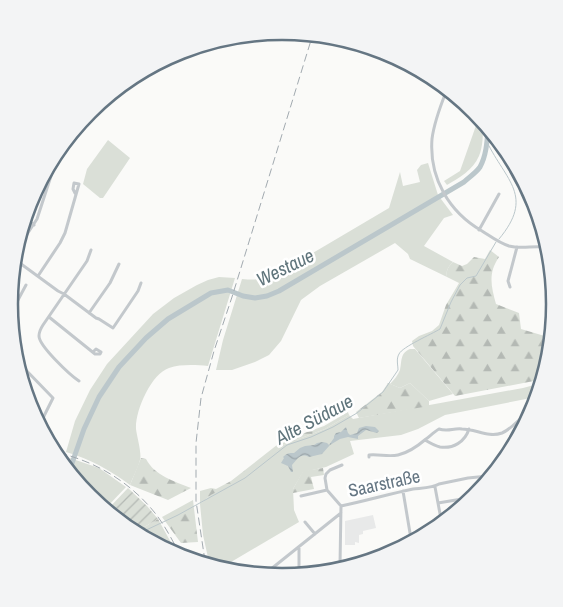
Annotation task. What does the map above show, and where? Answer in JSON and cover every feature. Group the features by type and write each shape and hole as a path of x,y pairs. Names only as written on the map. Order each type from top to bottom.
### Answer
{"street":[{"path":"445,96 432,138 432,160 439,185 448,201 461,217 502,243 517,247 539,247"},
{"path":"26,237 40,212 47,185"},
{"path":"38,276 65,233 75,193"},
{"path":"479,230 499,194"},
{"path":"31,223 34,225"},
{"path":"510,287 508,281 517,247"},
{"path":"79,381 41,343 38,337 91,250"},
{"path":"21,264 70,300 113,328 138,292 140,283"},
{"path":"89,313 110,283 119,264"},
{"path":"18,299 26,285"},
{"path":"49,317 93,352"},
{"path":"26,371 53,398 44,417"},
{"path":"369,457 369,455 378,454 386,456 399,455 425,440 439,429 445,431 459,428 488,434 503,432 516,423"},
{"path":"425,440 438,447 457,445 467,435 469,430"},
{"name":"Saarstraße","path":"342,466 330,470 325,478 327,490 340,506 402,491 435,487 449,482 481,477"},
{"path":"435,487 440,514"},
{"path":"301,496 327,490"},
{"path":"402,491 410,534"},
{"path":"438,503 458,500"},
{"path":"340,506 340,561"},
{"path":"273,568 340,513"},
{"path":"305,522 315,534"},
{"path":"299,548 299,567"}],"shaded area":[{"path":"373,515 376,528 363,531 363,534 359,535 359,543 355,542 355,545 345,545 345,521"}],"green space":[{"path":"476,125 483,132 479,156 469,169 447,185 444,181 460,171"},
{"path":"108,140 130,158 103,198 100,198 83,184 87,169"},
{"path":"428,163 438,195 453,215 444,218 424,246 453,262 448,269 447,277 410,259 408,254 395,243 320,286 301,300 281,341 269,355 232,370 216,370 223,340 242,279 255,280 284,270 389,208 400,172 403,186 420,182 417,170 421,165"},
{"path":"490,250 499,257 492,274 496,304 519,313 521,329 543,336 537,372 534,381 455,396 413,346 412,341 432,331 439,325 446,305 459,283 447,277 447,270 450,265 453,262 462,266 474,257 485,259"},
{"path":"219,277 235,278 208,366 183,365 169,368 162,372 150,385 141,403 136,421 140,457 130,485 100,466 66,452 75,421 90,390 107,364 153,314 174,298 197,285"},
{"path":"410,349 415,349 453,394 429,401 410,383 400,388 390,384 400,370 404,353"},
{"path":"388,383 400,388 410,383 429,401 429,406 359,418 356,412 382,392"},
{"path":"532,386 527,399 445,415 418,429 401,435 350,441 354,454 326,467 303,472 293,489 294,510 299,522 231,562 208,557 203,535 200,504 283,445 325,429 349,415 353,419"},
{"path":"348,412 349,415 325,429 283,445 244,477 211,495 200,504 200,491 211,488 216,489 231,481 282,441 324,426"},
{"path":"67,457 99,468 126,487 110,504 83,478"},
{"path":"141,458 146,459 154,470 160,474 191,488 168,500 130,485"},
{"path":"323,468 324,475 311,477 314,489 293,493 293,489 303,471"},
{"path":"128,488 158,519 143,528 111,505"},
{"path":"193,500 198,542 181,543 162,517"},
{"path":"158,519 171,543 149,532 143,528"}],"water":[{"path":"366,426 375,427 379,431 377,433 366,430 358,436 358,439 348,437 340,439 330,445 322,454 309,457 301,456 292,465 293,472 291,472 288,466 281,463 283,457 305,446 322,442 329,445 336,433 341,432 346,427 350,435 357,433 359,428"}],"waterway":[{"name":"Westaue","path":"72,464 84,429 99,397 119,367 146,338 168,319 211,293 228,290 255,298 279,291 464,182 480,167 486,149 487,138"},
{"name":"Alte Südaue","path":"487,142 509,178 516,200 515,211 510,224 499,239"},
{"name":"Alte Südaue","path":"146,530 178,515 245,478 287,445 333,427 357,413 383,392 398,370 397,360 401,351 440,329 460,285 467,278 476,276 496,242"}],"railway":[{"path":"204,556 196,501 196,443 201,398 311,41"},
{"path":"65,455 100,468 135,492 159,518 175,544"}]}
